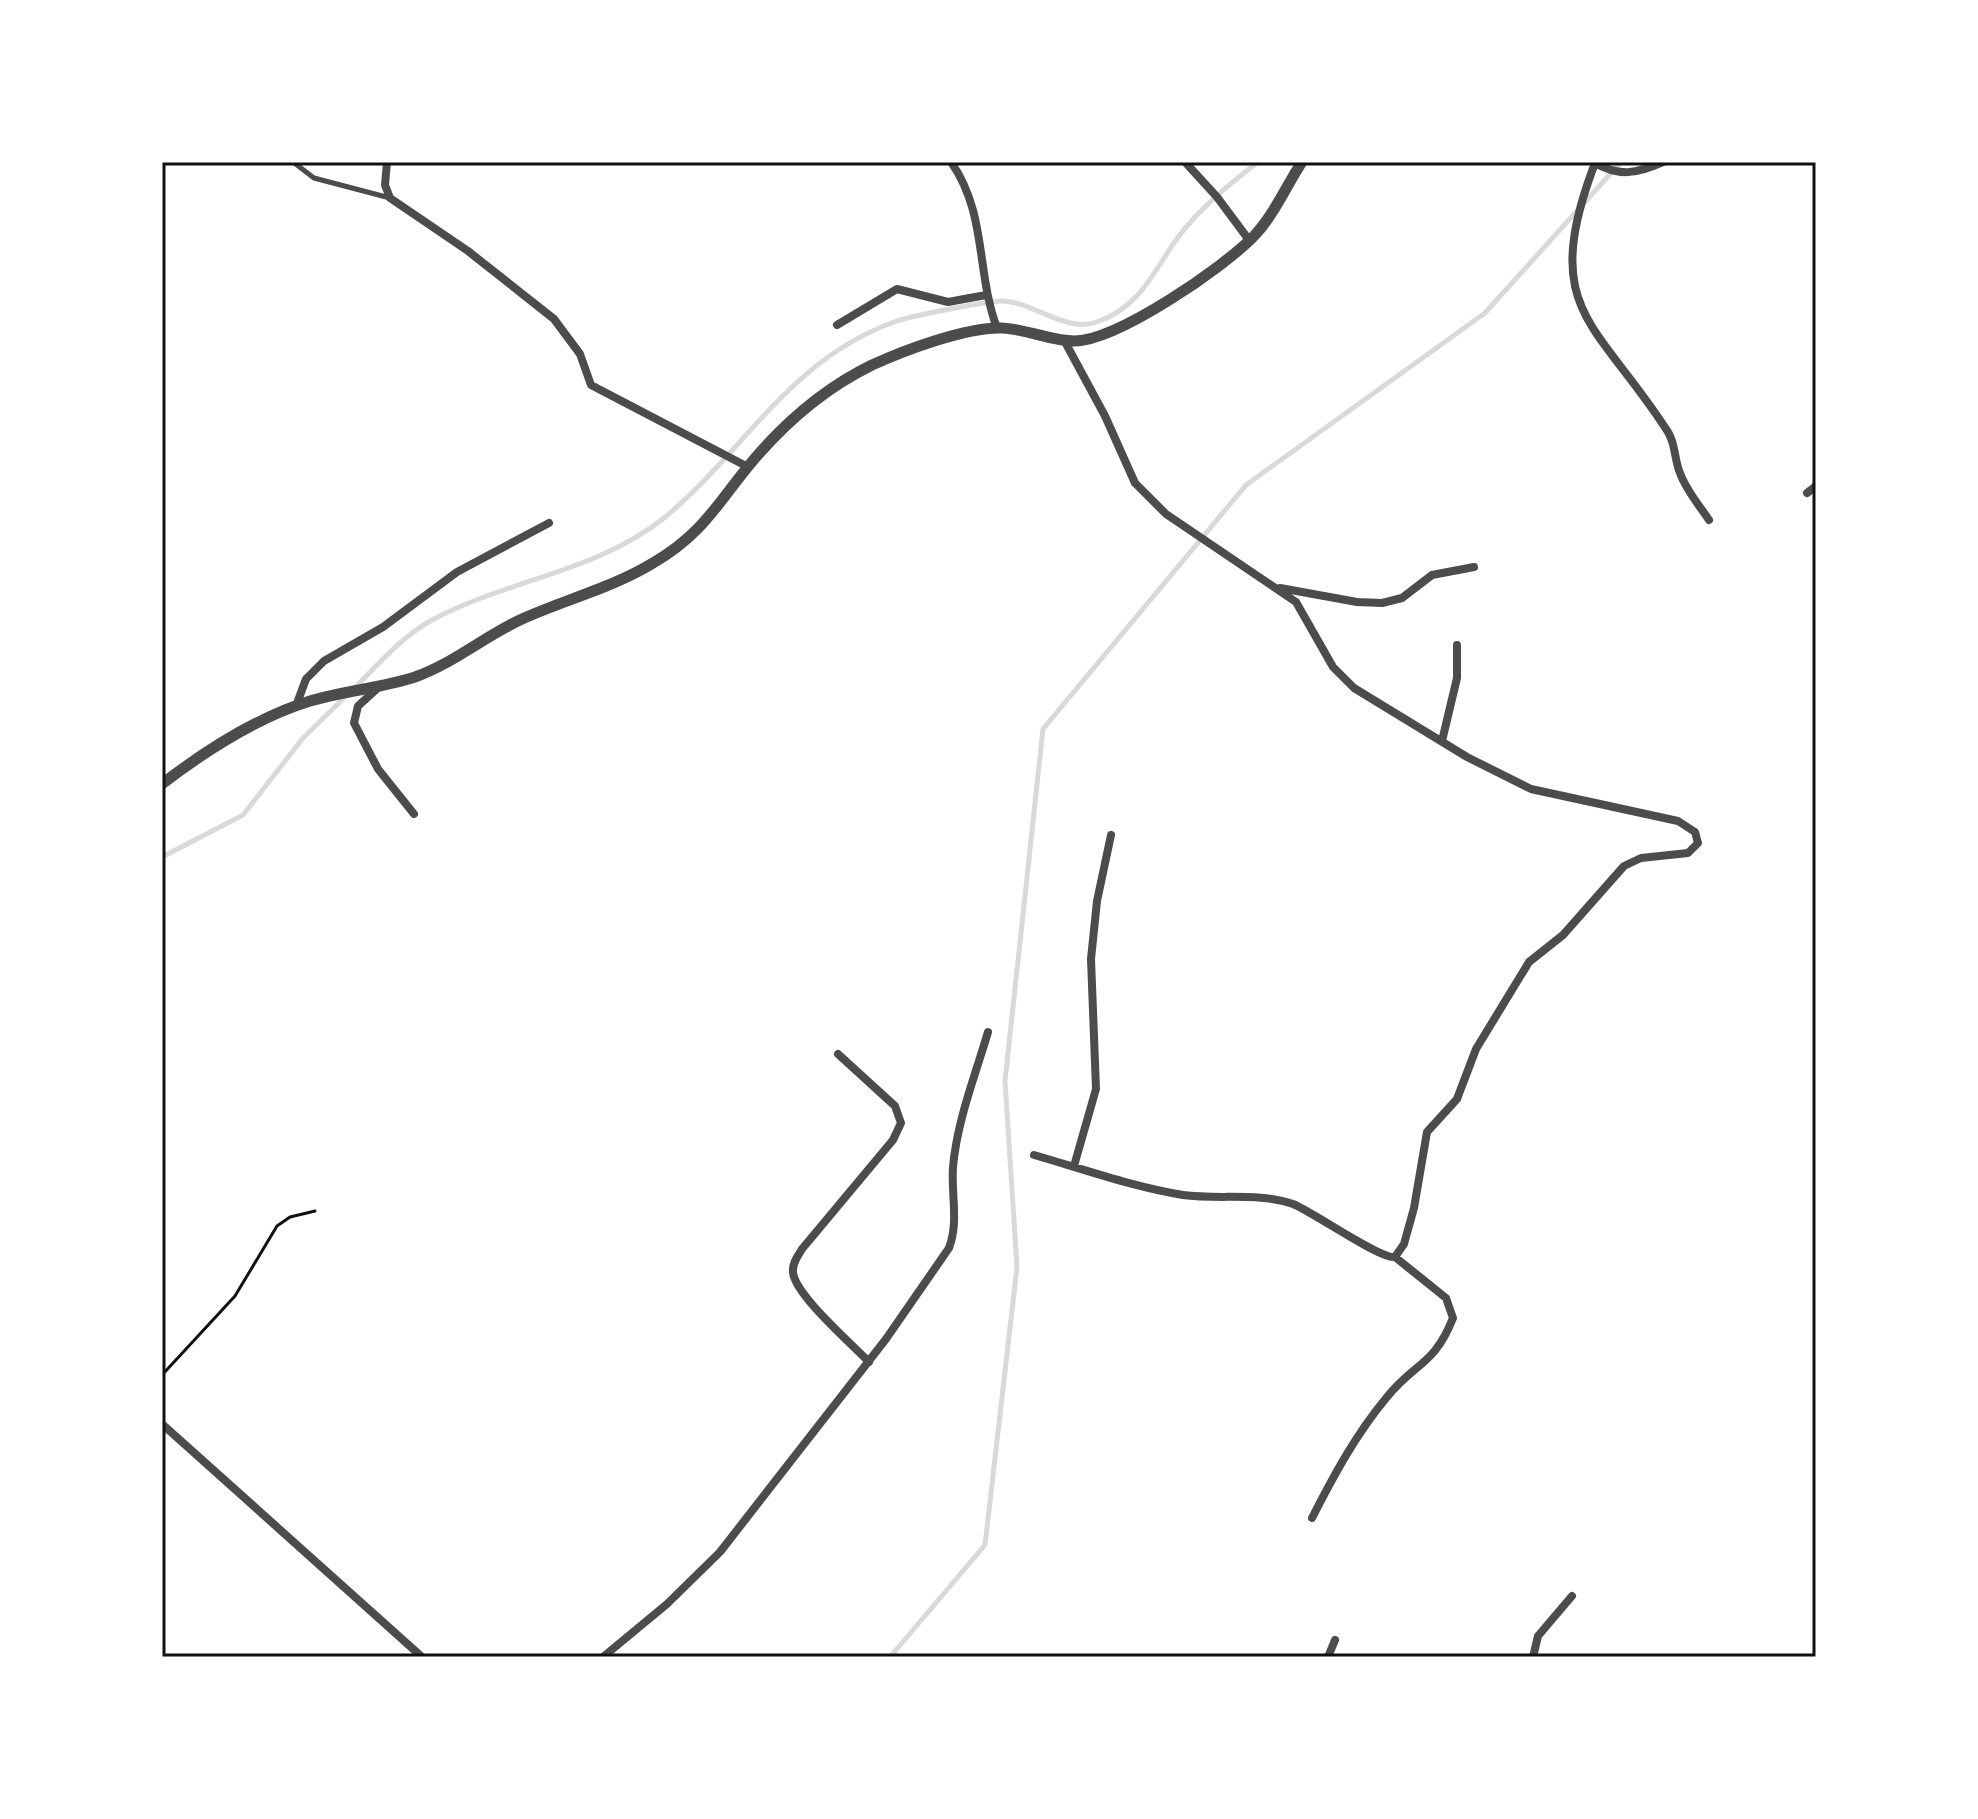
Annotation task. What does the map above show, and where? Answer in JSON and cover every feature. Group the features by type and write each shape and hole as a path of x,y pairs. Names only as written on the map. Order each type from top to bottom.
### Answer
{"street":[{"path":"387,162 385,185 390,198 468,251 554,319 575,345 588,380 596,389 748,467"},
{"path":"951,162 968,189 976,214 986,295 997,328"},
{"path":"1185,162 1249,240"},
{"path":"162,784 198,758 296,706 431,671 521,619 600,589 654,563 706,524 748,467 792,420 846,380 894,356 997,328 1064,340 1099,338 1117,331 1207,273 1249,240 1266,220 1302,162"},
{"path":"1663,162 1626,174 1612,173 1594,163 1577,211 1573,260 1577,297 1589,327 1671,436 1681,477 1709,520"},
{"path":"837,325 897,289 948,302 986,295"},
{"path":"1064,340 1105,416 1135,483 1166,514 1279,588 1305,613 1341,678 1442,741 1531,789 1678,821 1695,832 1698,843 1688,853 1641,858 1624,866 1563,935 1529,962 1476,1049 1457,1099 1427,1132 1414,1208 1404,1244 1395,1257"},
{"path":"1807,493 1816,486"},
{"path":"296,706 306,679 324,661 383,627 457,572 549,523"},
{"path":"1279,588 1357,602 1382,603 1402,598 1432,575 1474,567"},
{"path":"1442,741 1457,678 1457,645"},
{"path":"380,685 358,706 354,723 378,769 414,814"},
{"path":"1074,1166 1097,1076 1090,997 1091,959 1097,901 1111,835"},
{"path":"603,1657 667,1604 720,1552 869,1362 952,1240 957,1139 988,1032"},
{"path":"838,1054 895,1106 901,1123 893,1140 802,1249 793,1264 793,1275 810,1301 869,1362"},
{"path":"1034,1155 1161,1191 1201,1197 1274,1199 1294,1205 1382,1257 1395,1257 1446,1298 1453,1318 1438,1349 1389,1393 1362,1428 1312,1518"},
{"path":"162,1424 422,1657"},
{"path":"1533,1657 1538,1636 1572,1596"},
{"path":"1328,1657 1335,1640"}],"lane":[{"path":"293,162 314,178 390,198"}],"path":[{"path":"162,1375 235,1296 277,1226 290,1217 315,1211"}],"waterway":[{"path":"355,688 401,642 432,620 460,606 610,551 664,518 693,492 798,382 860,337 897,321 996,301 1016,303 1074,324 1097,322 1112,315 1136,297 1196,216 1258,162"},
{"path":"890,1657 985,1545 1017,1267 1005,1081 1043,729 1246,485 1485,313 1621,162"},
{"path":"162,857 243,815 303,738 347,695"}]}
